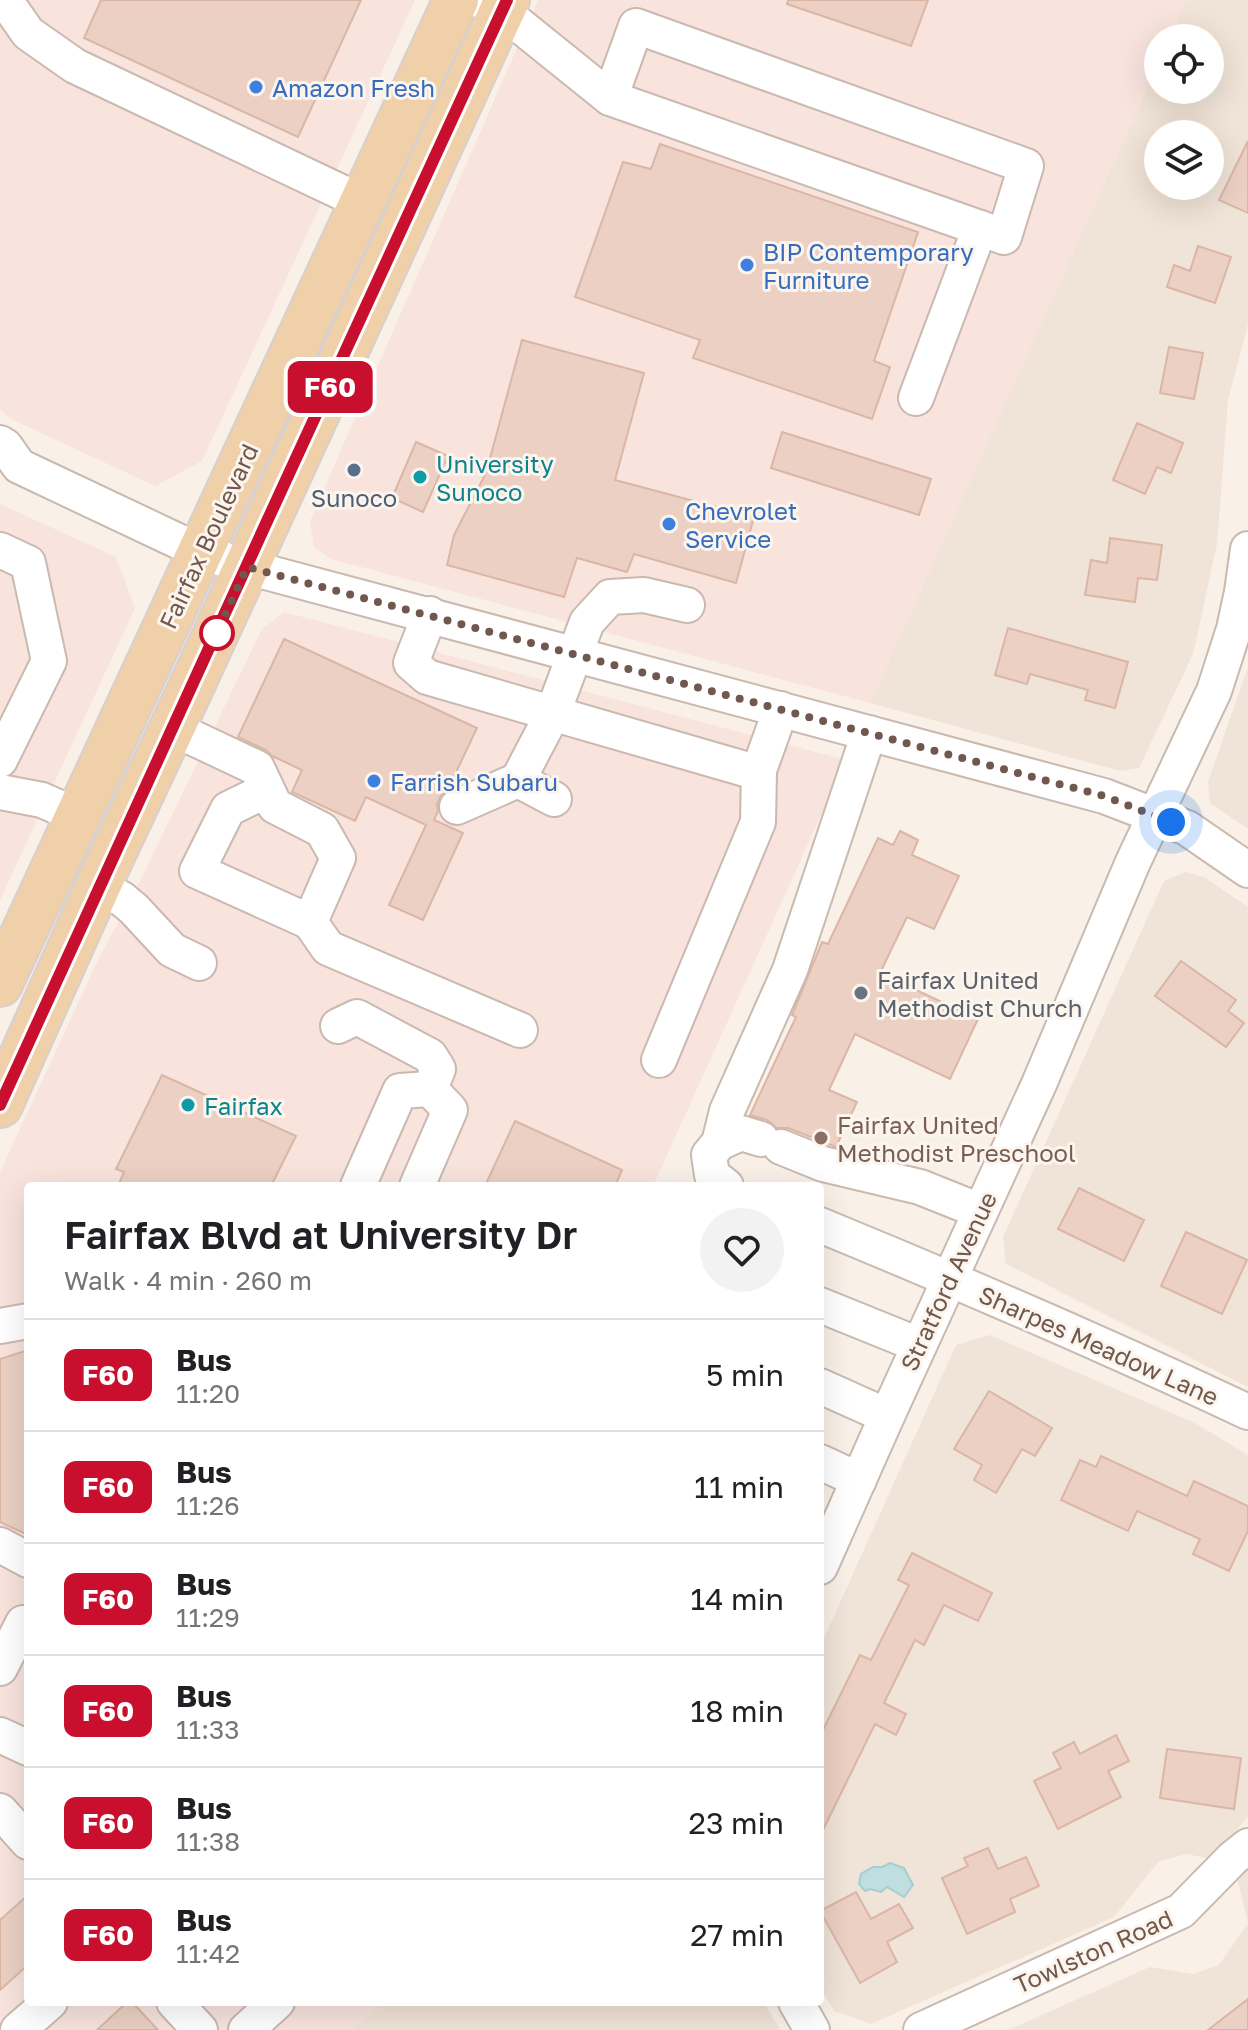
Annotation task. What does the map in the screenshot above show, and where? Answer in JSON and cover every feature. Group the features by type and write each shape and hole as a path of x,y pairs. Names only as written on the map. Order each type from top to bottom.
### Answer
{"main road":[{"name":"Fairfax Boulevard","path":"0,984 456,0"},
{"name":"Fairfax Boulevard","path":"0,1105 247,567 496,4"}],"street":[{"path":"5,0 28,33 75,66 362,202"},
{"path":"496,4 610,98 1004,237 1026,166 636,26 610,98"},
{"path":"916,398 980,228"},
{"path":"6,460 201,552 247,567 1104,796 1198,834 1248,870"},
{"name":"Stratford Avenue","path":"824,1558 1039,1084 1133,862 1214,691 1234,629 1248,549"},
{"path":"0,550 28,563 49,661 0,760"},
{"path":"457,807 518,780 552,715 587,622 610,597 644,595 687,605"},
{"path":"430,614 411,663 427,677 552,715 745,769 759,770"},
{"path":"659,1060 758,822 759,770 781,709"},
{"path":"172,728 257,768 275,806 322,830 338,858 310,922"},
{"path":"719,1143 727,1111 790,970 869,733"},
{"path":"518,780 554,799"},
{"path":"267,790 228,809 197,871 310,922 328,948 520,1030"},
{"path":"0,792 42,800 78,816"},
{"path":"98,886 134,909 172,950 199,963"},
{"path":"338,1026 357,1017 430,1056 438,1069 430,1089"},
{"path":"360,1182 400,1091 430,1089"},
{"path":"419,1182 450,1110 430,1089"},
{"path":"721,1182 712,1175 709,1155 719,1143 741,1133 823,1164 920,1187 980,1211"},
{"name":"Sharpes Meadow Lane","path":"824,1227 951,1278 1248,1412"},
{"path":"824,1307 919,1345"},
{"path":"0,1326 24,1322"},
{"path":"824,1388 887,1416"},
{"path":"824,1464 859,1480"},
{"path":"0,1545 24,1558"},
{"path":"0,1668 24,1624"},
{"path":"0,1735 24,1746"},
{"name":"Towlston Road","path":"921,2030 1181,1911 1248,1846"},
{"path":"18,2030 45,2006"},
{"path":"178,2006 200,2030"},
{"path":"246,2030 273,2006"},
{"path":"798,2006 812,2030"}],"shaded area":[{"path":"0,0 415,0 202,461 155,486 11,419 0,409"},
{"path":"538,0 1186,0 1175,24 1144,24 1144,95 870,703 331,559 314,547 310,521"},
{"path":"1186,0 1248,0 1248,324 1228,400 1217,544 1193,654 1139,768 1120,771 870,703 1144,95 1144,104 1224,104 1224,24 1175,24"},
{"path":"0,504 116,557 135,608 0,900"},
{"path":"284,612 846,760 655,1182 24,1182 24,2006 379,2006 352,2030 0,2030 0,1172 96,964 140,881 262,629"},
{"path":"1248,667 1248,829 1210,803 1208,782"},
{"path":"1186,872 1204,877 1248,907 1248,1387 1006,1264 1003,1237 1164,881"},
{"path":"990,1335 1193,1422 1248,1455 1248,1816 1213,1859 1186,1854 1158,1862 1114,1917 871,2024 834,2011 824,1994 824,1638 956,1345"},
{"path":"1248,1865 1248,1923 1237,1878"},
{"path":"1248,1923 1248,2030 1008,2030 1150,1967 1193,1974 1219,1965"},
{"path":"379,2006 766,2006 780,2030 352,2030"}],"water":[{"path":"890,1863 904,1868 913,1885 904,1897 887,1887 881,1892 865,1891 859,1884 861,1874"}],"building":[{"name":"Amazon Fresh","path":"101,0 361,0 298,137 84,38"},
{"path":"788,0 928,0 911,46 787,4"},
{"path":"1248,141 1248,213 1219,200 1224,200 1224,190"},
{"name":"BIP Contemporary Furniture","path":"660,144 918,232 874,361 890,367 872,419 693,358 700,340 575,297 623,162 651,169"},
{"path":"1198,246 1231,257 1215,303 1167,287 1174,265 1190,271"},
{"path":"522,340 644,373 615,480 754,517 736,583 634,554 627,572 577,558 564,597 447,565 454,535 486,473"},
{"path":"1169,347 1203,353 1194,399 1160,393"},
{"path":"1137,423 1183,443 1171,473 1157,467 1145,494 1113,480"},
{"path":"782,432 931,479 919,515 771,468"},
{"name":"University Sunoco","path":"416,442 448,456 423,512 392,498"},
{"path":"1110,538 1162,545 1157,580 1138,578 1135,602 1085,595 1091,560 1107,563"},
{"path":"1008,628 1128,662 1115,708 1085,700 1088,690 1030,674 1027,684 995,675"},
{"name":"Farrish Subaru","path":"284,639 477,728 448,789 437,804 434,820 463,833 423,920 389,905 426,825 366,797 355,821 292,792 302,770 238,737"},
{"name":"Fairfax United Methodist Church","path":"900,831 918,840 912,855 959,876 934,929 907,917 880,973 978,1019 950,1079 855,1034 829,1090 857,1102 836,1147 788,1128 777,1128 767,1120 750,1115 796,1017 792,1015 822,942 828,944 878,838 893,845"},
{"path":"1181,961 1236,1000 1228,1011 1244,1023 1226,1047 1155,996"},
{"name":"Fairfax","path":"162,1075 296,1136 273,1182 120,1182 124,1172 116,1169"},
{"path":"515,1121 622,1170 617,1182 487,1182"},
{"path":"1079,1188 1144,1220 1124,1261 1058,1229"},
{"path":"1186,1232 1247,1260 1222,1314 1161,1286"},
{"path":"24,1351 24,1533 0,1522 0,1359"},
{"path":"989,1391 1052,1428 1035,1456 1022,1449 996,1493 974,1480 982,1465 954,1449"},
{"path":"1101,1456 1187,1496 1194,1481 1248,1506 1248,1531 1229,1571 1193,1554 1200,1539 1137,1511 1128,1531 1061,1500 1080,1460 1096,1467"},
{"path":"912,1553 992,1593 978,1621 944,1605 924,1645 915,1640 884,1703 906,1714 896,1735 875,1724 824,1828 824,1728 860,1655 871,1660 909,1585 898,1580"},
{"path":"1116,1735 1129,1761 1108,1771 1121,1797 1058,1829 1034,1781 1061,1768 1053,1753 1074,1742 1080,1754"},
{"path":"1167,1749 1241,1758 1234,1809 1160,1798"},
{"path":"988,1848 998,1869 1026,1857 1039,1886 1010,1899 1015,1912 967,1934 942,1878 968,1866 964,1858"},
{"path":"856,1892 871,1919 899,1904 913,1928 887,1942 897,1962 860,1983 824,1918 824,1909"},
{"path":"24,1899 24,1969 0,1990 0,1920"},
{"path":"1248,1999 1248,2030 1208,2030"},
{"path":"123,2006 136,2006 158,2030 97,2030"}],"bus line":[{"name":"F60","path":"0,1105 507,0"}],"place":[{"name":"Amazon Fresh","path":"256,87"},
{"name":"BIP Contemporary Furniture","path":"747,265"},
{"name":"Sunoco","path":"354,470"},
{"name":"University Sunoco","path":"420,477"},
{"name":"Chevrolet Service","path":"669,524"},
{"name":"Farrish Subaru","path":"374,781"},
{"name":"Fairfax United Methodist Church","path":"861,993"},
{"name":"Fairfax","path":"188,1105"},
{"name":"Fairfax United Methodist Preschool","path":"821,1138"}],"route":[{"path":"217,633 212,643 247,567 1104,796 1171,822"}]}
